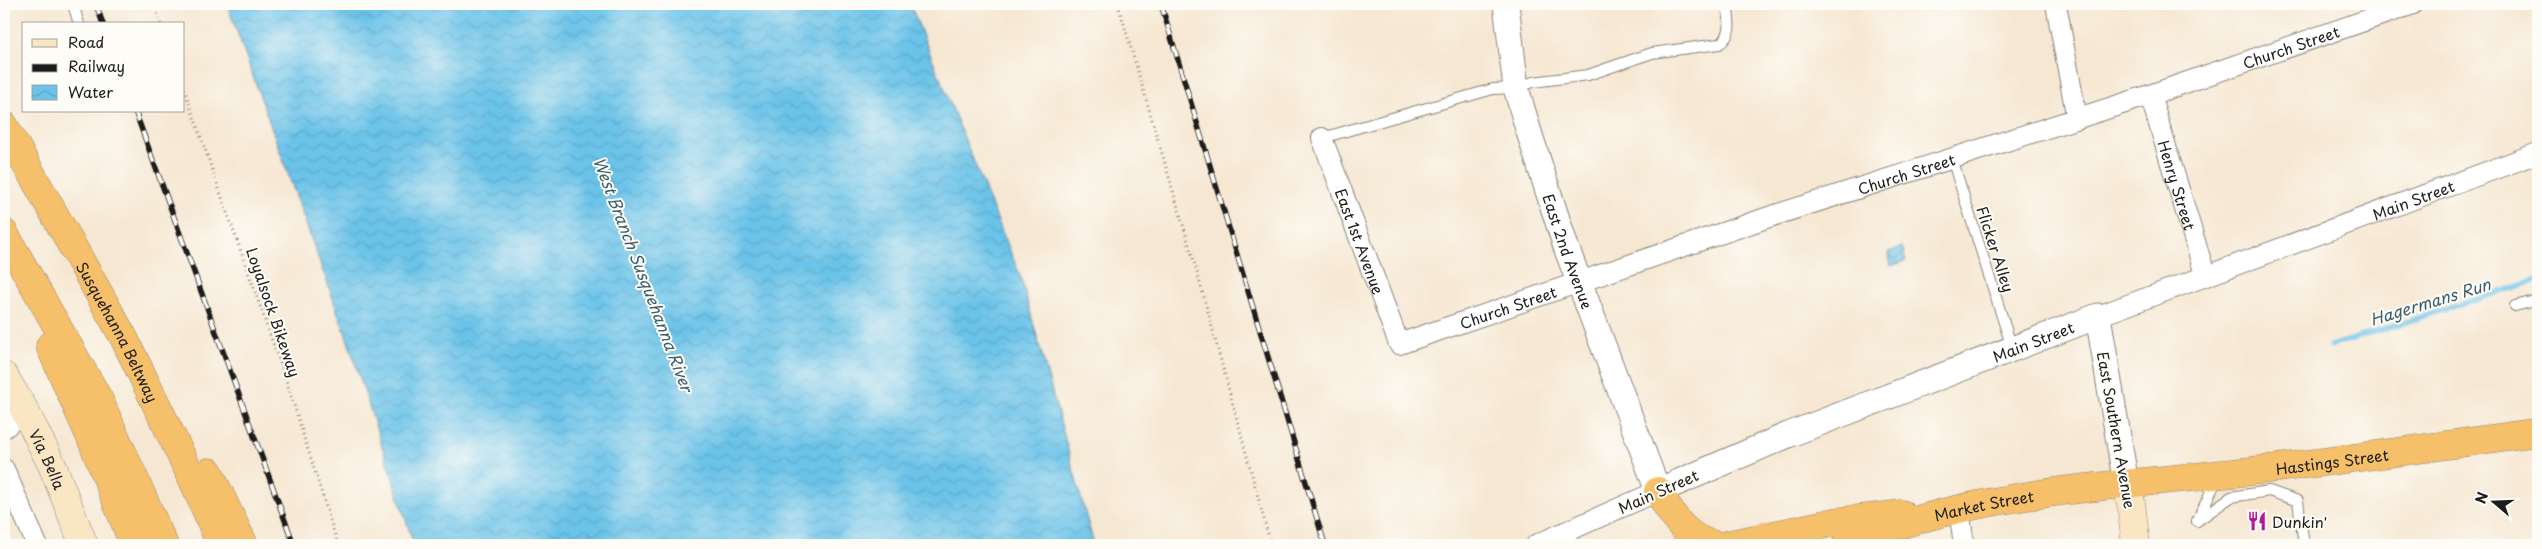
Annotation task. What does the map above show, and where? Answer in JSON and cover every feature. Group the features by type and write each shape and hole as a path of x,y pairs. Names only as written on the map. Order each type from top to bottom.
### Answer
{"highway":[{"name":"Susquehanna Beltway","path":"4,125 124,338 193,480 221,545"},
{"path":"45,198 145,353 170,397 244,545"},
{"path":"4,233 98,398 164,545"},
{"path":"4,244 93,443 134,545"},
{"name":"Hastings Street","path":"2126,484 2220,474 2538,432"},
{"name":"Market Street","path":"1850,544 1959,509 1996,500 2126,484"},
{"path":"1658,491 1681,528 1697,540 1715,545"},
{"path":"1726,545 1849,519 1959,509"}],"main road":[{"name":"Via Bella","path":"4,376 25,411 52,464 84,545"},
{"name":"East Southern Avenue","path":"2126,484 2131,503 2136,545"}],"street":[{"name":"East 2nd Avenue","path":"1506,4 1516,88 1566,247 1658,491"},
{"path":"2056,4 2077,118"},
{"name":"Church Street","path":"1399,344 1766,218 2150,94 2412,4"},
{"name":"Henry Street","path":"2150,94 2205,274"},
{"name":"East 1st Avenue","path":"1322,138 1399,344"},
{"name":"Main Street","path":"1536,545 1788,435 2205,274 2538,153"},
{"name":"East Southern Avenue","path":"2098,316 2126,484"},
{"path":"4,428 25,411"},
{"path":"4,469 37,545"},
{"path":"1959,509 1964,545"}],"lane":[{"path":"72,4 78,22"},
{"path":"1322,138 1494,89 1516,88 1532,82 1588,75 1673,49 1719,44 1726,40 1729,34 1727,4"},
{"name":"Flicker Alley","path":"1952,159 2012,348"},
{"path":"2514,306 2538,300"},
{"path":"2220,474 2197,521 2230,497 2269,491 2298,500 2304,545"}],"path":[{"path":"154,4 160,22"},
{"path":"1118,4 1197,272 1271,545"},
{"name":"Loyalsock Bikeway","path":"185,92 287,383 338,545"}],"water":[{"name":"West Branch Susquehanna River","path":"227,4 910,4 1021,278 1094,545 414,545 348,341"},
{"path":"1902,247 1906,261 1891,266 1888,252"}],"waterway":[{"name":"Hagermans Run","path":"2330,346 2538,280"}],"railway":[{"path":"96,4 102,22"},
{"path":"1161,4 1325,545"},
{"path":"135,112 294,545"}],"place":[{"name":"Dunkin'","path":"2257,521"}]}
